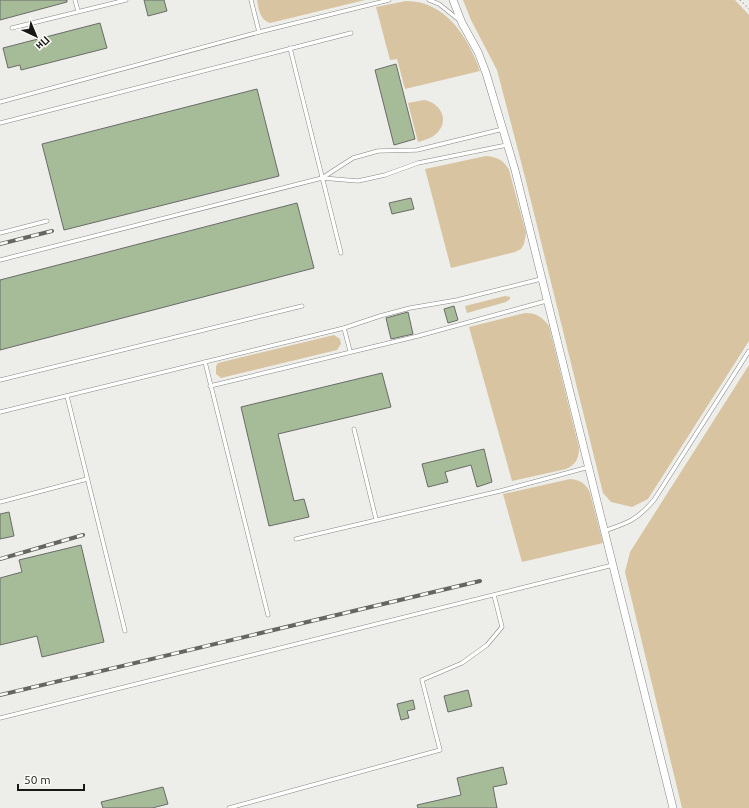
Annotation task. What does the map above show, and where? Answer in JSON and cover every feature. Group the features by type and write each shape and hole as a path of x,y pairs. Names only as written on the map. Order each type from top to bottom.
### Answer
{"street":[{"path":"454,0 462,23 478,52 486,73 515,170 546,301 589,467 673,808"}],"lane":[{"path":"75,0 78,11"},
{"path":"12,28 126,0"},
{"path":"251,0 259,32"},
{"path":"0,102 259,32 389,0"},
{"path":"429,0 439,4 462,23"},
{"path":"0,123 352,33"},
{"path":"290,48 341,253"},
{"path":"0,260 322,178 353,158 378,152 417,150 503,129"},
{"path":"322,178 358,181 385,175 418,163 507,144"},
{"path":"0,233 46,221"},
{"path":"0,412 344,328 410,308 457,300 541,279"},
{"path":"210,386 418,336 546,301"},
{"path":"0,380 302,306"},
{"path":"344,328 350,352"},
{"path":"604,531 628,523 637,518 654,500 749,351"},
{"path":"205,362 268,615"},
{"path":"67,396 125,631"},
{"path":"354,429 376,519"},
{"path":"296,539 500,491 589,467"},
{"path":"0,502 87,479"},
{"path":"0,718 613,565"},
{"path":"229,808 440,750 422,680 462,663 487,645 502,627 494,595"}],"path":[{"path":"740,0 749,9"}],"shaded area":[{"path":"257,0 365,0 270,23 262,17"},
{"path":"463,0 735,0 749,15 749,341 648,499 632,507 611,502 603,493 497,70 471,20"},
{"path":"406,1 433,7 454,23 469,46 480,71 405,89 397,59 390,60 376,7"},
{"path":"424,100 429,101 438,108 443,117 443,122 438,132 434,136 418,142 408,103"},
{"path":"486,156 494,157 500,160 509,170 526,233 524,244 521,249 515,252 451,268 425,169"},
{"path":"505,296 510,297 510,299 506,302 467,313 465,306"},
{"path":"525,313 539,316 549,326 579,452 576,461 572,466 566,469 512,481 469,327"},
{"path":"334,335 340,339 341,344 337,350 221,378 216,374 216,366 218,363"},
{"path":"749,365 749,808 682,808 625,572 630,552"},
{"path":"570,479 577,480 587,487 590,493 603,543 522,562 503,494"}],"building":[{"path":"0,0 67,0 67,2 0,20"},
{"path":"144,0 164,0 167,11 148,16"},
{"path":"100,23 107,48 21,70 20,65 8,68 3,48"},
{"path":"396,64 415,139 394,145 375,70"},
{"path":"257,89 279,176 64,230 42,144"},
{"path":"411,198 414,209 392,214 389,203"},
{"path":"297,203 314,268 0,350 0,280"},
{"path":"454,306 458,320 448,323 444,309"},
{"path":"408,312 413,334 391,339 386,318"},
{"path":"382,373 391,407 278,434 294,501 304,499 309,517 269,526 241,407"},
{"path":"484,449 492,482 477,487 471,465 445,472 448,482 428,487 422,464"},
{"path":"9,512 14,536 0,539 0,514"},
{"path":"81,545 104,642 42,657 37,636 0,645 0,578 22,572 19,560"},
{"path":"468,690 472,706 448,712 444,696"},
{"path":"413,700 415,709 407,711 409,718 401,720 397,704"},
{"path":"503,767 507,784 493,787 497,808 418,808 417,805 461,795 457,778"},
{"path":"163,787 168,804 152,808 103,808 101,802"}],"railway":[{"path":"0,244 52,231"},
{"path":"0,559 83,535"},
{"path":"0,695 480,581"}]}
